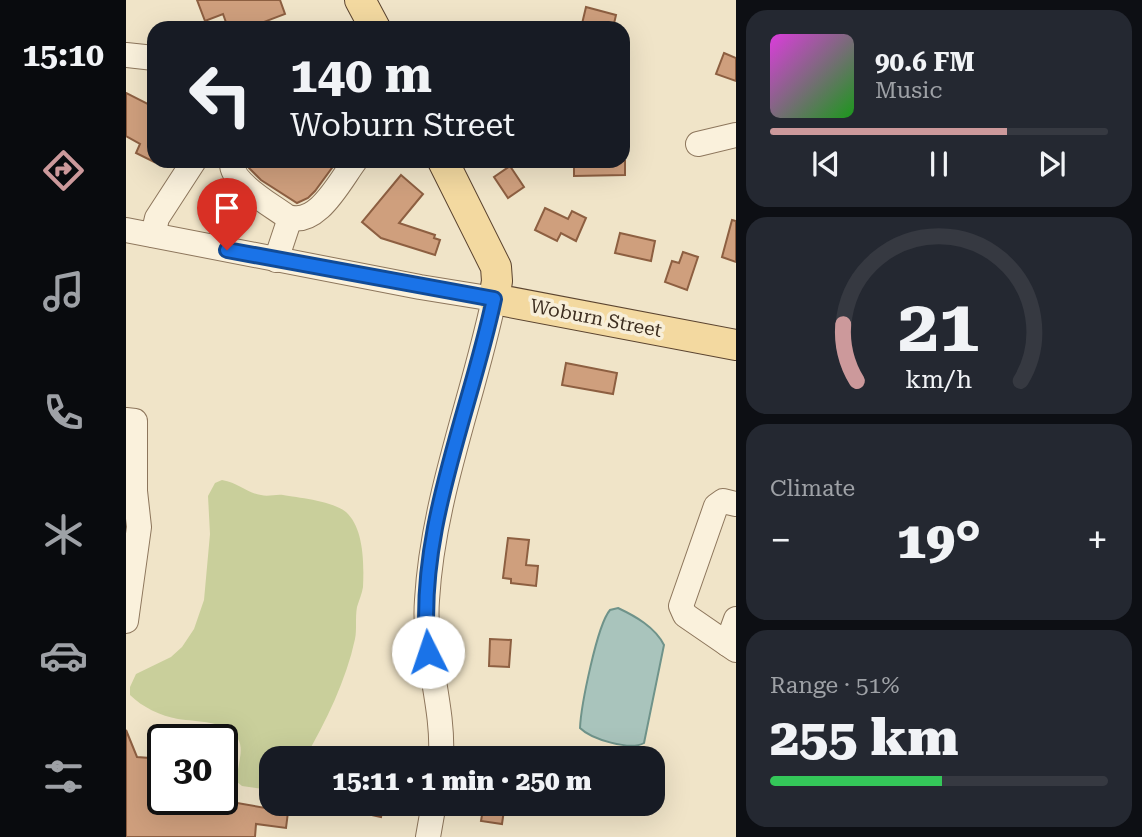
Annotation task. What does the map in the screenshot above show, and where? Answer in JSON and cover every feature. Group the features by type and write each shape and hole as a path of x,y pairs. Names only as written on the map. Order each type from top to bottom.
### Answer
{"main road":[{"path":"359,0 370,21"},
{"path":"447,168 494,261 498,275 494,299"},
{"name":"Woburn Street","path":"494,299 736,345"}],"street":[{"path":"126,55 147,57"},
{"path":"698,144 736,135"},
{"path":"153,235 157,218 189,168"},
{"path":"232,168 238,181 290,218 298,219 316,214 350,168"},
{"path":"276,260 290,218"},
{"name":"Woburn Street","path":"126,230 494,299"},
{"path":"441,746 441,724 426,635 429,570 451,464 494,299"},
{"path":"126,420 135,421 135,491 139,527 126,621"},
{"path":"736,504 723,501 715,508 681,606 685,615 732,647 736,619"},
{"path":"428,837 432,816"}],"green space":[{"path":"222,480 256,494 283,495 335,506 348,514 353,521 362,549 363,587 357,607 355,639 341,685 311,746 259,746 259,788 238,783 238,724 215,724 165,716 130,695 130,687 136,674 171,657 182,647 194,629 204,600 210,534 208,496 215,483"}],"water":[{"path":"618,608 638,618 650,627 664,645 644,743 638,745 611,743 580,728 595,648 610,610"}],"building":[{"path":"197,0 280,0 285,14 266,21 226,21 223,14 205,21"},
{"path":"586,7 616,15 615,21 583,21"},
{"path":"724,53 736,58 736,81 716,74"},
{"path":"126,93 147,104 147,158 136,153 140,144 126,136"},
{"path":"249,168 332,168 315,191 297,203 261,180"},
{"path":"511,168 524,187 508,198 494,177"},
{"path":"574,168 625,168 625,175 574,176"},
{"path":"401,175 423,194 399,223 435,235 434,238 440,240 435,255 381,238 362,222"},
{"path":"545,208 568,219 572,211 586,218 576,241 561,233 557,241 535,230"},
{"path":"732,220 736,221 736,262 722,257"},
{"path":"620,233 655,241 651,261 615,253"},
{"path":"683,252 698,257 687,290 665,282 672,261 679,263"},
{"path":"566,363 617,373 613,394 562,385"},
{"path":"508,538 529,540 526,565 538,566 536,586 511,583 511,579 503,578"},
{"path":"490,639 511,640 509,667 489,666"},
{"path":"126,730 137,757 147,758 147,815 238,815 238,803 259,807 259,816 288,816 286,828 256,824 255,837 126,837"},
{"path":"482,816 503,816 502,824 481,821"}],"route":[{"path":"227,250 494,299 436,528 425,618 428,652"}]}
